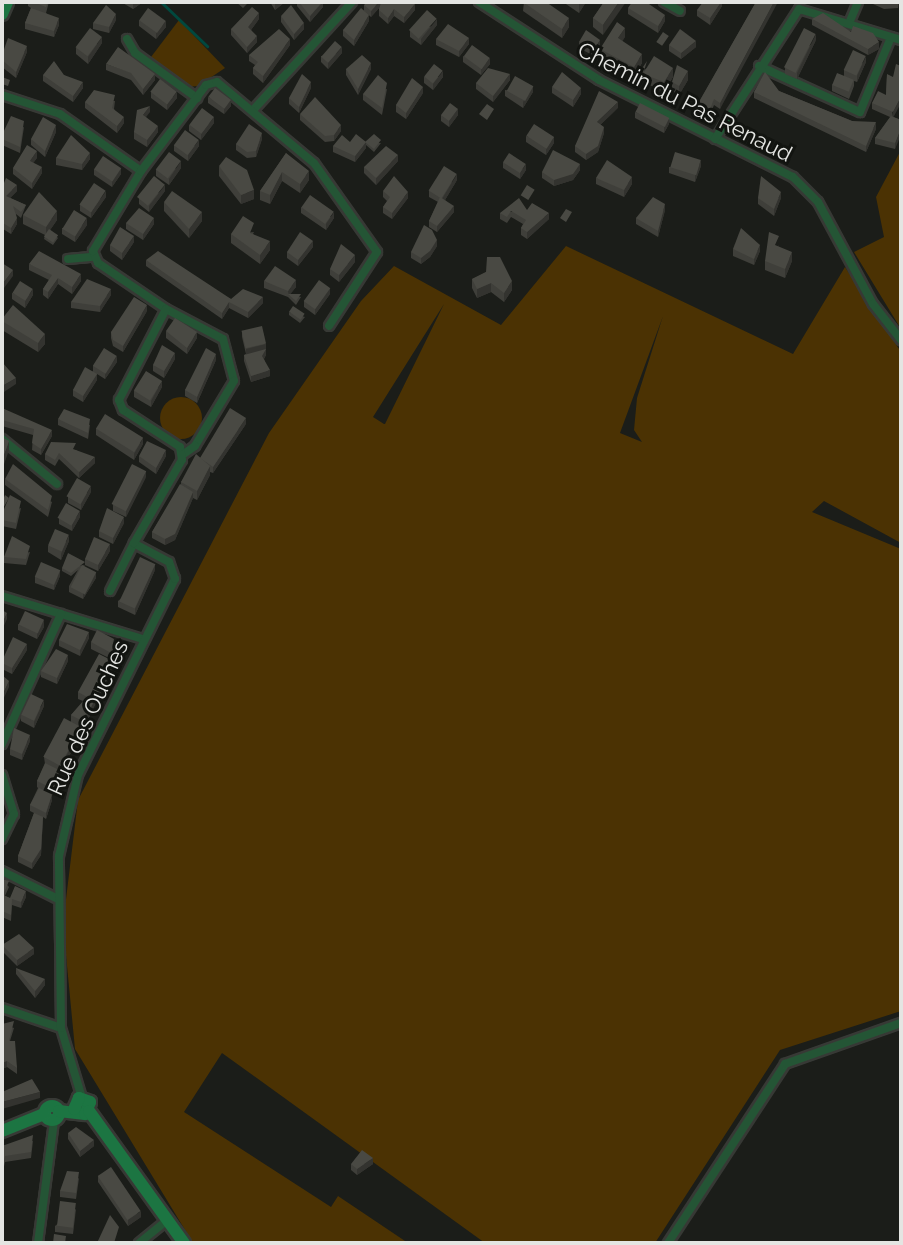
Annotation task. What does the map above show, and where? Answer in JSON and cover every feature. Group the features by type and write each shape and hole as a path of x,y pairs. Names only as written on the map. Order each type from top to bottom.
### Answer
{"street":[{"path":"2,14 7,2"},
{"path":"254,109 352,2"},
{"name":"Chemin du Pas Renaud","path":"479,2 565,61 809,190 901,340"},
{"path":"664,2 680,11"},
{"path":"850,21 858,2"},
{"path":"715,139 759,66 799,9 850,21 901,40"},
{"path":"759,66 860,112 891,37"},
{"path":"127,39 135,53 197,98"},
{"path":"93,257 141,171 197,98 217,82 254,109 314,163 377,252 329,326"},
{"path":"2,95 60,114 141,171"},
{"path":"68,259 93,257 166,309 223,339 234,381 195,446 182,455 110,591"},
{"path":"166,309 119,400 182,455"},
{"path":"2,439 57,484"},
{"path":"134,543 175,573 143,639"},
{"name":"Rue des Ouches","path":"2,596 143,639 78,775 56,898 61,1028 78,1103"},
{"path":"2,744 61,614"},
{"path":"2,775 14,814 2,839"},
{"path":"2,871 56,898"},
{"path":"2,1008 61,1028"},
{"path":"668,1243 779,1070 808,1052 901,1023"},
{"path":"2,1131 52,1116 78,1103 89,1111 184,1243"},
{"path":"38,1243 52,1116"},
{"path":"139,1243 167,1220"}],"shaded area":[{"path":"179,20 225,68 198,86 187,87 151,57"},
{"path":"901,150 901,329 854,252 884,237 876,197"},
{"path":"566,246 793,354 845,267 901,352 901,543 824,501 812,512 901,549 901,1011 780,1050 655,1243 485,1243 222,1053 184,1112 331,1207 338,1196 408,1243 193,1243 75,1049 63,924 78,800 269,433 361,301 394,266 501,325","holes":["444,304 385,424 384,424 373,417","663,316 637,398 634,430 642,442 620,433"]},
{"path":"181,397 196,403 202,418 196,433 181,439 166,433 160,418 166,403"}],"building":[{"path":"299,2 322,2 310,16"},
{"path":"379,2 371,11 364,5"},
{"path":"381,2 415,4 404,17 394,9 388,18 379,10"},
{"path":"523,2 546,2 569,18 562,29"},
{"path":"604,2 619,2 603,25 593,18"},
{"path":"632,2 646,2 665,15 658,26 628,8"},
{"path":"703,2 721,2 710,18 697,10"},
{"path":"756,2 774,2 720,103 714,99 710,109 699,102"},
{"path":"106,5 116,14 109,27 93,23"},
{"path":"291,5 304,23 294,34 281,16"},
{"path":"252,7 259,13 248,27 257,36 247,47 231,29"},
{"path":"31,8 59,18 54,31 25,23"},
{"path":"148,8 166,21 157,33 139,20"},
{"path":"361,8 369,15 354,40 343,30"},
{"path":"427,10 437,19 419,39 409,30"},
{"path":"823,13 851,32 853,26 873,33 879,42 868,49 812,19"},
{"path":"617,22 625,28 618,38 642,54 634,67 600,49"},
{"path":"448,24 469,38 459,51 436,39"},
{"path":"90,28 102,37 88,56 76,47"},
{"path":"804,28 816,34 796,73 784,67"},
{"path":"279,29 290,39 263,76 253,68 258,62 249,55"},
{"path":"680,29 696,41 681,53 669,45"},
{"path":"586,30 600,40 594,50 579,42"},
{"path":"663,32 669,36 662,46 656,42"},
{"path":"8,38 27,46 16,72 2,60"},
{"path":"335,41 342,47 328,63 321,57"},
{"path":"472,45 490,58 482,69 464,56"},
{"path":"118,47 155,74 143,89 131,73 106,64"},
{"path":"853,50 866,56 856,76 844,70"},
{"path":"362,55 371,63 358,89 346,69"},
{"path":"654,56 673,68 664,82 643,74"},
{"path":"54,61 64,75 83,82 73,96 43,75"},
{"path":"647,61 643,74 643,80 637,76"},
{"path":"434,64 443,71 433,83 424,77"},
{"path":"896,64 901,66 901,97 893,112 872,103 878,91 886,95 887,74 893,77"},
{"path":"677,65 688,71 679,86 672,82"},
{"path":"488,68 510,74 493,96 476,83"},
{"path":"562,72 581,88 573,100 552,87"},
{"path":"765,72 779,91 852,121 876,122 866,146 754,92"},
{"path":"837,73 854,80 849,92 832,85"},
{"path":"302,74 311,82 299,107 289,98"},
{"path":"378,75 387,83 382,108 363,94"},
{"path":"515,76 533,86 525,101 507,91"},
{"path":"2,77 10,80 8,86 2,84"},
{"path":"412,78 423,87 406,113 396,105"},
{"path":"160,79 177,92 167,104 150,92"},
{"path":"215,88 231,100 224,109 208,97"},
{"path":"94,90 115,95 112,108 124,117 117,126 85,102"},
{"path":"599,91 618,102 597,122 604,127 598,146 586,154 575,146"},
{"path":"315,97 341,125 334,135 325,136 300,114"},
{"path":"450,103 458,109 449,121 441,115"},
{"path":"640,103 669,118 665,127 635,112"},
{"path":"487,104 494,109 487,120 479,114"},
{"path":"150,106 143,115 158,126 147,140 134,132 137,110"},
{"path":"202,108 214,117 201,134 189,125"},
{"path":"11,116 24,121 20,147 2,139"},
{"path":"891,116 901,120 895,143 875,138"},
{"path":"43,117 56,125 45,151 31,139"},
{"path":"249,124 262,133 256,151 247,152 236,144"},
{"path":"534,124 554,137 547,149 526,136"},
{"path":"185,130 199,140 188,155 174,145"},
{"path":"356,134 366,142 355,156 333,146 342,135 350,142"},
{"path":"374,134 381,140 374,149 365,142"},
{"path":"71,135 90,153 82,164 56,158"},
{"path":"27,145 37,151 30,161 42,167 32,183 13,168"},
{"path":"386,146 398,155 376,178 364,167"},
{"path":"553,150 580,164 573,174 554,180 542,172"},
{"path":"169,152 181,161 168,179 156,170"},
{"path":"675,152 701,160 696,175 670,167"},
{"path":"286,153 309,171 300,184 282,172 270,195 260,191"},
{"path":"509,153 526,164 520,173 503,162"},
{"path":"103,156 121,168 112,182 94,169"},
{"path":"226,157 247,170 254,190 241,195 219,166"},
{"path":"607,160 632,177 624,190 596,178"},
{"path":"444,166 457,174 441,199 429,191"},
{"path":"154,176 165,185 148,206 137,197"},
{"path":"394,176 408,192 392,213 383,207 390,197 383,191"},
{"path":"761,176 781,192 774,209 758,198"},
{"path":"6,178 17,185 6,196 26,205 21,212 13,206 17,218 11,228 3,223 2,218 2,188"},
{"path":"94,183 106,191 91,212 79,205"},
{"path":"527,185 535,190 528,200 521,195"},
{"path":"172,191 202,212 189,229 164,202"},
{"path":"39,192 57,211 46,227 23,215"},
{"path":"310,195 334,212 325,224 301,207"},
{"path":"440,197 454,206 437,226 429,221"},
{"path":"653,197 665,204 658,231 636,218"},
{"path":"519,198 527,210 532,203 549,213 527,232 521,228 526,220 511,211 507,217 500,213"},
{"path":"139,208 154,218 143,234 126,223"},
{"path":"566,209 572,212 566,222 560,218"},
{"path":"74,210 87,218 75,237 62,229"},
{"path":"243,216 254,223 250,233 270,241 260,255 231,234"},
{"path":"424,225 432,230 437,240 421,258 411,252"},
{"path":"120,227 134,236 122,253 110,245"},
{"path":"741,228 760,245 754,259 733,249"},
{"path":"49,229 58,235 53,243 44,236"},
{"path":"300,232 313,241 298,260 287,252"},
{"path":"769,232 779,236 775,245 792,252 785,269 765,261"},
{"path":"341,244 355,255 339,275 330,269"},
{"path":"39,251 81,274 72,287 58,278 48,292 43,289 52,275 29,264"},
{"path":"158,251 231,299 243,289 263,297 248,312 229,302 222,313 146,260"},
{"path":"487,257 500,257 512,281 504,293 491,283 477,289 472,279 486,272"},
{"path":"2,263 13,270 4,282 2,280"},
{"path":"275,266 296,280 288,291 264,281"},
{"path":"87,279 111,289 100,306 71,302"},
{"path":"319,280 330,288 315,309 304,301"},
{"path":"20,281 33,289 25,301 13,293"},
{"path":"288,294 301,294 296,301"},
{"path":"134,297 147,305 123,346 113,340 111,332"},
{"path":"13,305 45,334 38,343 2,321"},
{"path":"293,306 305,314 301,320 289,312"},
{"path":"175,318 197,332 187,348 166,331"},
{"path":"262,326 266,344 246,348 242,331"},
{"path":"162,345 175,353 164,371 153,365"},
{"path":"104,348 117,356 106,374 93,366"},
{"path":"206,348 216,354 197,397 185,390"},
{"path":"266,349 262,356 270,370 251,376 244,355"},
{"path":"2,362 16,378 4,385 2,384"},
{"path":"85,367 97,374 83,396 73,390"},
{"path":"146,371 162,381 150,401 134,391"},
{"path":"2,408 52,430 41,449 32,443 34,429 2,420"},
{"path":"230,408 246,418 213,467 200,458"},
{"path":"64,409 90,419 88,433 58,419"},
{"path":"105,414 143,438 134,452 96,428"},
{"path":"2,437 9,441 2,461"},
{"path":"147,441 166,450 156,468 139,456"},
{"path":"51,442 76,443 73,449 95,457 79,472 59,453 55,460 45,454"},
{"path":"196,454 210,466 197,491 181,482"},
{"path":"13,464 52,496 48,510 5,479"},
{"path":"132,464 146,471 126,511 112,504"},
{"path":"77,478 91,486 80,504 66,496"},
{"path":"180,484 193,492 175,534 165,539 152,532"},
{"path":"5,495 9,498 2,510 2,502"},
{"path":"10,495 21,501 16,523 2,520"},
{"path":"66,503 80,511 71,526 58,518"},
{"path":"107,508 124,517 113,538 99,531"},
{"path":"55,529 69,535 62,551 48,546"},
{"path":"12,536 30,546 26,559 4,557"},
{"path":"94,537 110,544 98,565 85,559"},
{"path":"68,553 85,562 71,573 62,568"},
{"path":"140,557 155,564 135,609 119,601"},
{"path":"41,562 60,570 54,585 35,577"},
{"path":"82,565 96,572 85,595 71,587"},
{"path":"25,611 44,620 38,633 19,625"},
{"path":"67,624 89,632 80,650 59,640"},
{"path":"97,630 114,639 111,653 91,642"},
{"path":"13,637 27,644 12,668 2,661"},
{"path":"56,649 68,655 57,678 41,671"},
{"path":"99,654 113,661 84,722 71,715 87,697 78,692"},
{"path":"2,675 9,681 2,696"},
{"path":"31,694 44,700 34,721 21,715"},
{"path":"64,718 81,727 60,766 43,757"},
{"path":"14,728 30,735 22,754 10,749"},
{"path":"45,763 59,770 53,789 37,781"},
{"path":"39,788 52,794 46,813 30,805"},
{"path":"34,813 43,817 41,849 32,863 18,856"},
{"path":"2,879 9,881 3,895 10,898 15,886 26,891 21,902 12,899 11,915 2,911"},
{"path":"19,934 34,948 17,960 2,945"},
{"path":"16,968 45,979 35,991"},
{"path":"14,1021 9,1041 15,1041 17,1068 7,1061 2,1063 2,1024"},
{"path":"32,1079 40,1092 2,1102 2,1092"},
{"path":"76,1127 94,1140 80,1151 68,1133"},
{"path":"33,1135 31,1152 5,1156 2,1170 2,1146"},
{"path":"362,1150 373,1158 357,1169 351,1164"},
{"path":"111,1167 141,1211 127,1220 98,1176"},
{"path":"67,1171 79,1172 76,1193 60,1191"},
{"path":"60,1201 76,1203 73,1228 57,1226"},
{"path":"110,1215 119,1227 114,1243 97,1243"},
{"path":"54,1234 66,1236 65,1243 53,1243"}],"waterway":[{"path":"161,2 207,46"}]}
